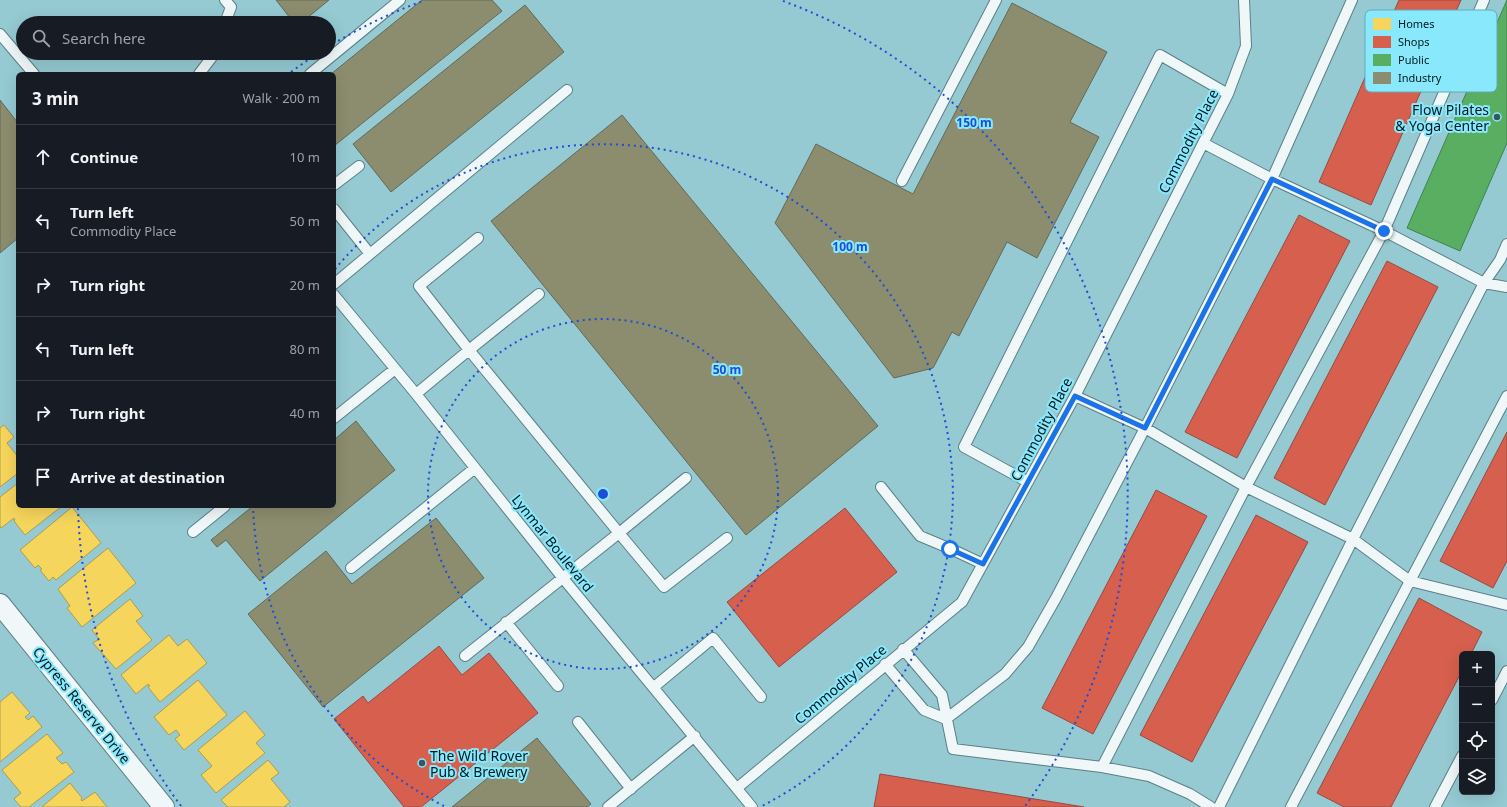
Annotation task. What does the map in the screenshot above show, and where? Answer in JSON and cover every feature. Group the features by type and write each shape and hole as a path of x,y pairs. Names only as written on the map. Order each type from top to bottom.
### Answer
{"street":[{"name":"Cypress Reserve Drive","path":"0,604 164,807"}],"lane":[{"path":"225,0 231,7 228,16"},
{"path":"336,53 400,0"},
{"path":"902,181 996,0"},
{"name":"Commodity Place","path":"737,788 885,664 962,602 1075,396 1228,94 1246,46 1244,0"},
{"path":"946,719 1005,674 1028,646 1056,598 1145,428 1272,179 1352,0"},
{"path":"1480,10 1484,0"},
{"path":"0,34 16,53"},
{"path":"1028,482 964,447 1160,56 1228,94"},
{"path":"22,60 32,72"},
{"path":"201,72 210,60"},
{"path":"312,72 327,60"},
{"path":"336,282 567,90"},
{"path":"1102,767 1246,487 1384,231 1444,92"},
{"path":"1203,143 1272,179 1384,231 1484,283 1507,287"},
{"path":"336,184 359,166"},
{"path":"336,212 370,254"},
{"path":"478,238 419,286 469,350 619,533 664,587 727,538"},
{"path":"1219,807 1353,539 1484,283 1500,260 1507,244"},
{"path":"416,394 539,294"},
{"name":"Lynmar Boulevard","path":"336,297 416,394 562,578 695,736 752,807"},
{"path":"336,416 395,369"},
{"path":"1075,396 1145,428 1246,487 1353,539 1410,581 1507,605"},
{"path":"1291,807 1507,396"},
{"path":"351,568 475,468"},
{"path":"465,656 686,478"},
{"path":"881,487 920,536 983,564"},
{"path":"193,532 223,508"},
{"path":"506,622 558,686"},
{"path":"654,687 713,638 761,697"},
{"path":"904,649 942,695 952,749 1102,767 1149,776 1190,794 1211,807"},
{"path":"885,664 924,710 946,719"},
{"path":"1495,694 1507,671"},
{"path":"578,722 631,789"},
{"path":"608,807 695,736"},
{"path":"1435,807 1460,759"}],"building: Homes":[{"path":"4,425 14,437 7,443 16,454 16,475 0,487 0,428"},
{"path":"16,485 16,508 59,508 25,535 14,521 14,518 1,528 0,497"},
{"path":"71,508 73,508 101,543 56,580 53,577 49,581 40,570 42,569 38,565 35,568 20,550"},
{"path":"108,548 136,583 82,627 67,608 70,606 58,589"},
{"path":"130,599 143,616 136,621 152,640 116,669 93,643 99,639 92,630"},
{"path":"169,635 178,646 187,639 207,663 160,702 148,687 150,686 148,684 136,694 121,675"},
{"path":"198,680 227,715 184,750 175,739 180,735 176,730 169,735 154,717"},
{"path":"12,692 30,713 25,717 28,720 33,716 42,727 0,762 0,702"},
{"path":"245,711 265,735 256,743 265,753 216,793 201,775 212,766 198,750"},
{"path":"47,734 63,753 56,758 62,764 66,762 74,772 29,807 21,807 14,799 21,793 2,770"},
{"path":"268,760 279,773 271,779 290,802 284,807 228,807 221,800"},
{"path":"70,783 82,798 82,801 95,792 107,807 42,807"}],"building: Shops":[{"path":"1399,0 1461,0 1457,10 1395,10"},
{"path":"1365,77 1365,92 1421,92 1371,205 1319,182"},
{"path":"1299,215 1350,241 1237,458 1185,432"},
{"path":"1387,261 1438,287 1325,505 1274,478"},
{"path":"1507,432 1507,561 1493,588 1440,561"},
{"path":"1156,490 1207,516 1093,734 1042,708"},
{"path":"845,508 897,572 779,667 727,602"},
{"path":"1256,515 1308,542 1192,762 1140,735"},
{"path":"1419,598 1482,632 1472,651 1459,651 1459,677 1391,807 1344,807 1317,793"},
{"name":"The Wild Rover Pub & Brewery","path":"439,646 462,675 489,653 538,713 421,807 404,807 334,719 363,696 368,703"},
{"path":"880,774 1084,807 874,807"}],"building: Public":[{"path":"1507,0 1507,143 1460,251 1407,228 1467,92 1497,92 1497,23"}],"building: Industry":[{"path":"276,0 329,0 310,16 289,16"},
{"path":"422,0 492,0 502,11 336,144 336,72 333,72"},
{"path":"1012,3 1107,52 1070,122 1099,137 1037,258 1007,242 959,336 952,332 933,368 894,378 775,223 816,144 913,194"},
{"path":"525,5 564,52 391,192 353,144"},
{"path":"0,100 16,120 16,240 0,253"},
{"path":"622,115 878,426 746,535 491,221"},
{"path":"356,421 395,470 260,581 226,540 217,547 211,540 251,508 336,508 336,438"},
{"path":"436,518 484,578 323,707 248,614 326,551 352,584"},
{"path":"537,738 591,804 587,807 452,807"}],"place":[{"name":"Flow Pilates & Yoga Center","path":"1497,117"},
{"name":"The Wild Rover Pub & Brewery","path":"422,763"}],"route":[{"path":"950,549 983,564 1075,396 1145,428 1272,179 1384,231"}]}
